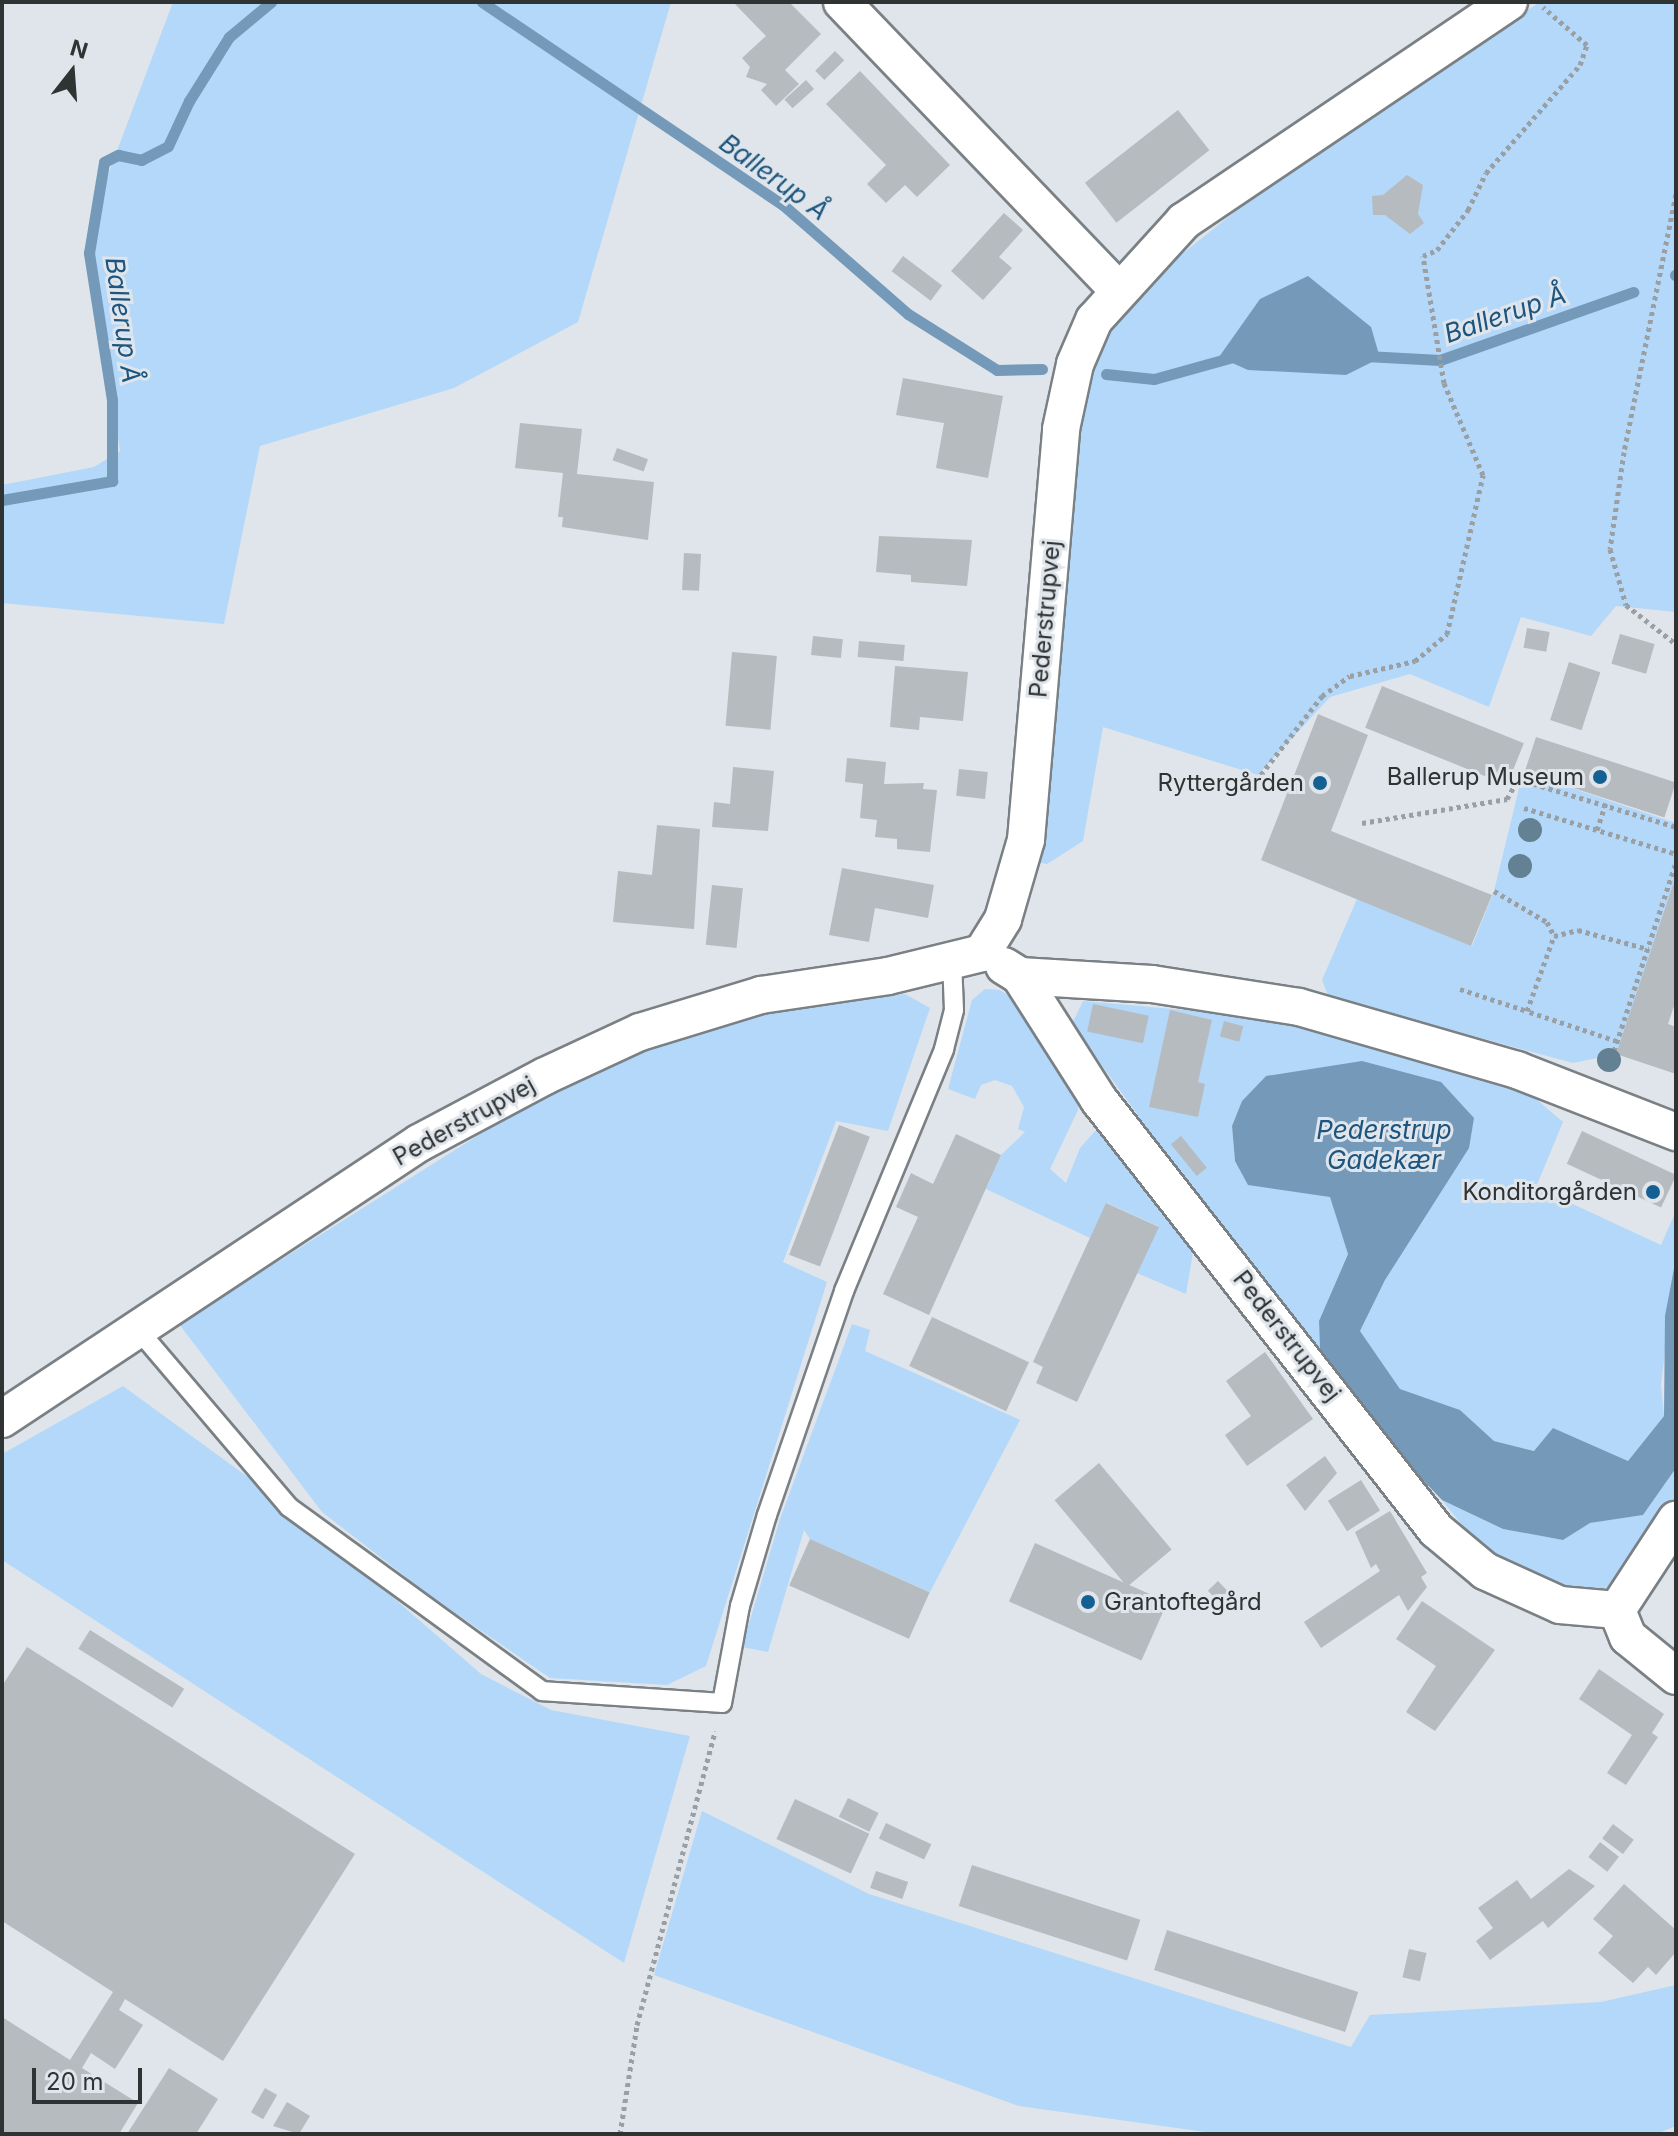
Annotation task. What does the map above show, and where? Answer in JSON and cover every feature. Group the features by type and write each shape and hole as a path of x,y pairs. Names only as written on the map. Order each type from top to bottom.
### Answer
{"street":[{"path":"842,2 1118,290"},
{"name":"Pederstrupvej","path":"967,957 1003,919 1026,840 1061,429 1075,364 1094,320 1118,290 1184,221 1509,2"},
{"name":"Pederstrupvej","path":"2,1419 140,1332 419,1143 640,1032 761,995 967,957 1020,976 1152,984 1299,1007 1517,1070 1676,1132"},
{"name":"Pederstrupvej","path":"1020,976 1099,1100 1436,1530 1485,1571 1542,1598 1617,1610"},
{"path":"1676,1520 1617,1610 1628,1637 1676,1676"}],"lane":[{"path":"140,1332 289,1507 542,1691 722,1703 740,1606 767,1515 844,1291 944,1049 967,957"}],"path":[{"path":"1226,788 1256,781 1322,696 1350,676 1415,661 1447,634 1483,475 1444,383 1423,256 1445,240 1468,210 1486,173 1580,65 1587,45 1537,2"},
{"path":"1676,194 1624,452 1610,549 1626,605 1676,644"},
{"path":"1362,823 1507,799 1518,779 1606,803 1676,827"},
{"path":"1597,830 1606,803"},
{"path":"1524,808 1676,854"},
{"path":"1598,1101 1676,862"},
{"path":"1494,891 1547,922 1554,936 1527,1011"},
{"path":"1554,936 1578,930 1648,949"},
{"path":"1460,989 1617,1041"},
{"path":"620,2134 637,2025 722,1703"}],"shaded area":[{"path":"173,2 671,2 578,322 454,388 260,446 224,624 2,603 2,485 94,467 120,451 88,228"},
{"path":"1540,2 1676,2 1676,612 1616,606 1591,636 1521,617 1489,707 1410,674 1330,697 1258,775 1103,727 1083,841 1047,864 1035,862 1085,392 1104,331 1142,286 1271,183"},
{"path":"1523,772 1676,823 1676,881 1616,1054 1573,1063 1433,1025 1379,1022 1331,1003 1322,980 1357,899 1472,946 1494,891"},
{"path":"985,989 1000,990 1027,1008 1079,1087 1078,1110 1050,1169 1066,1183 1080,1148 1095,1131 1108,1127 1194,1246 1186,1294 1137,1273 1158,1226 1107,1203 1090,1238 986,1189 1001,1155 1025,1132 1018,1129 1024,1107 1012,1086 995,1080 981,1085 975,1099 948,1089 972,1000"},
{"path":"905,994 930,1008 888,1131 836,1121 783,1262 827,1282 706,1666 667,1685 550,1678 432,1597 322,1512 179,1324 520,1109 656,1044 759,1013"},
{"path":"1083,1001 1263,1017 1475,1069 1529,1093 1563,1122 1536,1187 1661,1245 1676,1211 1676,1258 1661,1385 1664,1416 1628,1461 1554,1429 1535,1451 1494,1441 1460,1410 1400,1389 1360,1331 1385,1280 1266,1076 1242,1101 1232,1126 1235,1161 1330,1196 1348,1253 1319,1321 1320,1349 1194,1193 1072,1024"},
{"path":"852,1324 870,1330 865,1351 1020,1420 930,1592 810,1539 804,1530 768,1652 742,1647 780,1519"},
{"path":"123,1386 289,1507 481,1674 551,1710 690,1736 624,1963 2,1560 2,1454"},
{"path":"1676,1468 1676,1500 1614,1584 1585,1597 1489,1559 1442,1500 1503,1529 1563,1540 1590,1523 1643,1515"},
{"path":"702,1811 869,1894 1351,2047 1370,2015 1601,2002 1676,1985 1676,2126 1656,2134 1220,2134 1019,2106 654,1975"}],"water":[{"path":"1308,276 1371,327 1380,358 1346,375 1248,370 1219,357 1260,299"},
{"name":"Pederstrup Gadekær","path":"1362,1061 1441,1082 1474,1118 1469,1148 1385,1280 1360,1331 1400,1389 1460,1410 1494,1441 1534,1451 1553,1428 1628,1461 1664,1416 1665,1316 1676,1258 1676,1468 1643,1515 1590,1523 1563,1540 1503,1529 1442,1500 1393,1449 1320,1349 1319,1321 1348,1254 1330,1197 1248,1185 1235,1161 1232,1126 1242,1101 1266,1076"}],"building":[{"path":"733,2 789,2 821,34 785,70 799,84 776,106 761,90 767,84 746,77 750,67 742,58 766,36"},
{"path":"835,51 844,60 824,80 815,71"},
{"path":"860,71 950,165 917,197 905,185 886,203 867,184 886,165 826,104"},
{"path":"806,80 814,89 792,108 784,99"},
{"path":"1178,110 1209,150 1116,223 1085,183"},
{"path":"1407,175 1423,185 1418,214 1424,223 1410,234 1385,215 1373,215 1372,196 1383,195"},
{"path":"1004,213 1023,230 999,257 1012,268 983,300 951,271"},
{"path":"903,256 942,285 931,301 892,271"},
{"path":"903,378 1003,396 988,478 936,468 944,423 896,415"},
{"path":"520,423 582,429 577,474 654,482 648,540 562,527 563,517 558,517 563,473 515,468"},
{"path":"617,448 648,459 644,472 613,460"},
{"path":"879,536 972,540 967,586 911,582 911,575 876,572"},
{"path":"684,553 701,554 699,591 682,590"},
{"path":"1527,628 1550,632 1546,652 1524,648"},
{"path":"1620,634 1655,644 1646,674 1611,664"},
{"path":"813,636 843,639 841,658 811,655"},
{"path":"859,641 905,645 903,661 858,657"},
{"path":"732,652 777,656 770,730 726,726"},
{"name":"Ballerup Museum","path":"1569,662 1600,672 1582,730 1550,720"},
{"path":"895,666 968,672 963,721 920,717 919,730 890,727"},
{"path":"1382,686 1524,743 1507,785 1365,728"},
{"name":"Ryttergården","path":"1318,714 1368,735 1331,831 1492,895 1471,946 1261,860"},
{"name":"Ballerup Museum","path":"1536,737 1676,782 1664,818 1525,772"},
{"path":"847,758 886,762 884,784 924,783 923,789 937,790 930,852 897,849 897,839 875,837 877,820 860,818 863,784 845,782"},
{"path":"733,767 774,771 768,831 712,827 714,802 730,804"},
{"path":"959,769 988,772 985,799 956,796"},
{"path":"657,825 700,829 694,929 613,922 618,871 652,875"},
{"path":"842,868 934,885 928,918 875,908 869,942 829,935"},
{"path":"1675,879 1676,1000 1668,1024 1676,1027 1676,1074 1616,1054"},
{"path":"712,885 743,888 737,948 706,945"},
{"path":"1093,1004 1149,1016 1143,1043 1087,1031"},
{"path":"1170,1010 1212,1020 1198,1082 1205,1084 1198,1117 1149,1107"},
{"path":"1224,1021 1243,1026 1239,1042 1220,1036"},
{"path":"839,1125 870,1137 820,1267 789,1255"},
{"path":"1582,1131 1676,1175 1661,1208 1567,1164"},
{"path":"956,1134 1001,1155 929,1315 883,1294 918,1217 896,1207 911,1173 933,1184"},
{"path":"1181,1136 1207,1168 1197,1176 1171,1144"},
{"path":"1106,1203 1159,1227 1077,1402 1036,1383 1043,1367 1033,1362"},
{"path":"932,1317 1029,1362 1006,1411 909,1366"},
{"path":"1265,1352 1313,1419 1247,1466 1225,1435 1251,1416 1226,1381"},
{"path":"1325,1456 1337,1473 1305,1511 1286,1485"},
{"path":"1099,1463 1172,1550 1127,1587 1055,1500"},
{"path":"1361,1480 1380,1511 1347,1531 1328,1501"},
{"path":"1390,1511 1427,1573 1421,1577 1427,1587 1408,1611 1399,1595 1321,1648 1304,1622 1380,1571 1376,1564 1371,1568 1355,1532"},
{"path":"810,1539 930,1592 909,1639 789,1586"},
{"name":"Grantoftegård","path":"1035,1543 1167,1602 1141,1660 1009,1601"},
{"path":"1218,1581 1237,1601 1227,1611 1208,1591"},
{"path":"1422,1601 1495,1650 1435,1731 1406,1712 1436,1666 1396,1639"},
{"path":"90,1630 184,1689 172,1707 78,1649"},
{"path":"27,1647 355,1854 223,2061 125,1999 119,2010 143,2025 115,2069 91,2053 82,2068 138,2103 119,2134 2,2134 2,2017 70,2060 113,1992 2,1921 2,1686"},
{"path":"1599,1669 1664,1714 1652,1733 1658,1737 1626,1785 1607,1773 1632,1735 1579,1699"},
{"path":"848,1798 879,1813 869,1832 839,1817"},
{"path":"795,1799 869,1834 851,1874 776,1839"},
{"path":"886,1823 931,1844 924,1860 879,1838"},
{"path":"1613,1824 1634,1840 1623,1854 1602,1838"},
{"path":"1600,1842 1619,1857 1607,1872 1588,1857"},
{"path":"972,1865 1140,1920 1127,1961 959,1906"},
{"path":"1569,1869 1595,1886 1548,1928 1543,1921 1490,1960 1476,1941 1493,1928 1478,1908 1517,1880 1531,1899"},
{"path":"876,1871 908,1882 902,1899 870,1888"},
{"path":"1624,1884 1676,1930 1676,1952 1656,1975 1648,1967 1633,1983 1598,1953 1613,1936 1593,1919"},
{"path":"1167,1930 1358,1992 1345,2032 1154,1970"},
{"path":"1409,1949 1427,1953 1420,1981 1402,1977"},
{"path":"169,2068 218,2099 196,2134 127,2134"},
{"path":"265,2088 277,2095 263,2119 251,2112"},
{"path":"287,2102 310,2116 299,2134 273,2126"}],"waterway":[{"name":"Ballerup Å","path":"2,500 112,481 112,400 89,253 104,162 118,155 141,160 168,146 189,101 229,37 271,2"},
{"name":"Ballerup Å","path":"482,2 782,204 908,314 997,370 1042,369"},
{"name":"Ballerup Å","path":"1366,356 1440,360 1633,292"},
{"name":"Ballerup Å","path":"1106,374 1154,379 1233,357"}],"place":[{"name":"Ballerup Museum","path":"1600,777"},
{"name":"Ryttergården","path":"1320,783"},
{"name":"Konditorgården","path":"1653,1192"},
{"name":"Grantoftegård","path":"1088,1602"}]}
